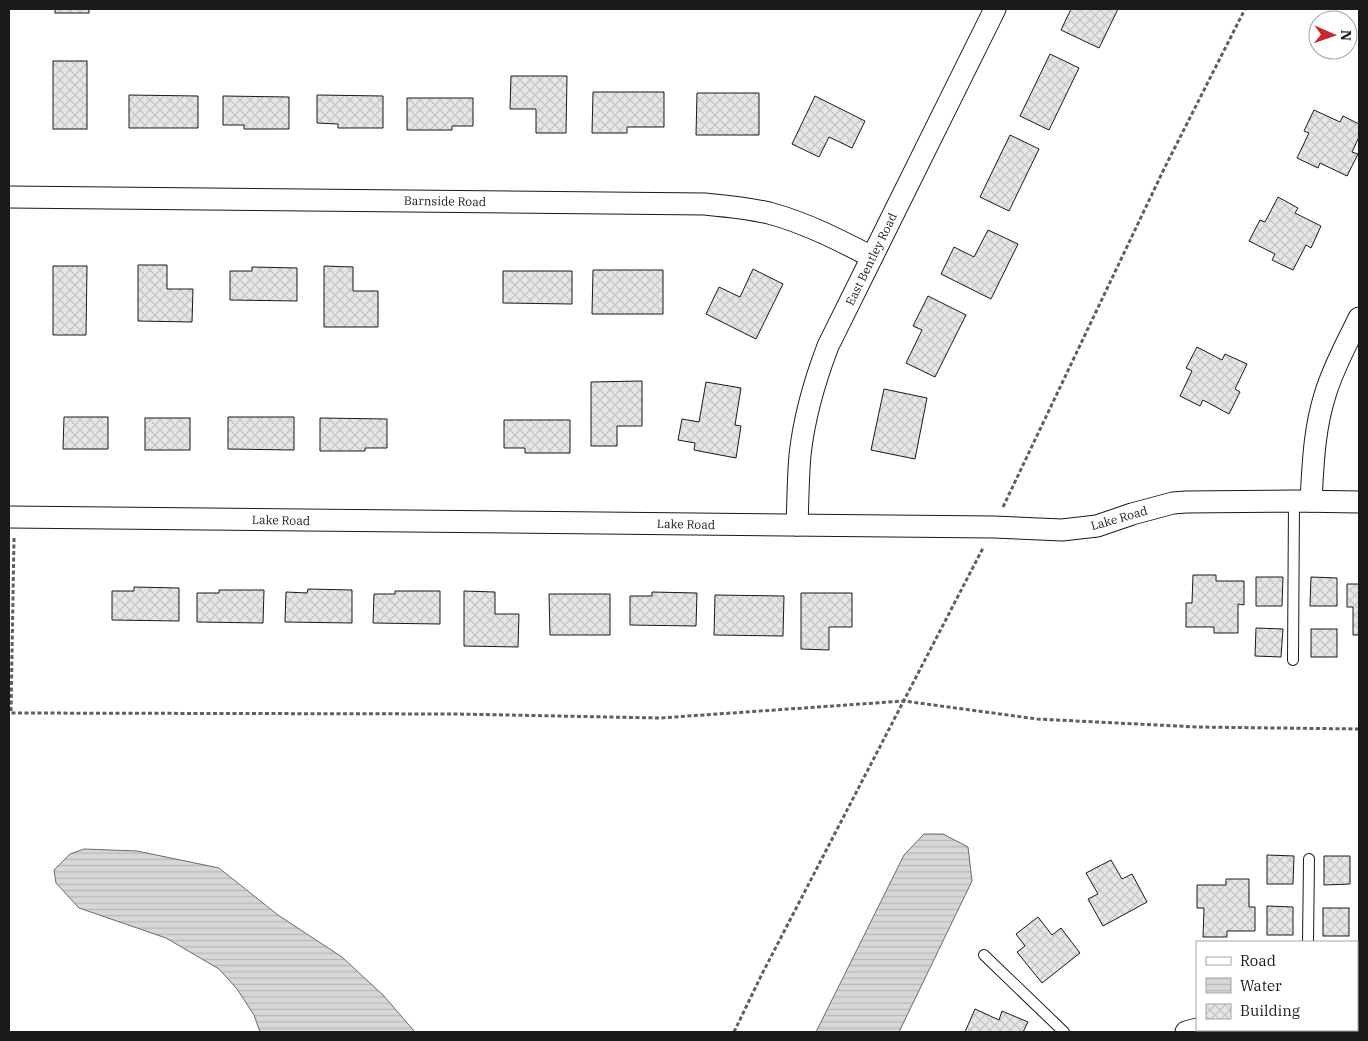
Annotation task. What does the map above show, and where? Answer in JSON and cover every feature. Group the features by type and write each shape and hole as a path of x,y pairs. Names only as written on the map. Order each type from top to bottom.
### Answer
{"street":[{"name":"East Bentley Road","path":"798,525 800,453 819,368 828,346 995,9"},
{"name":"Barnside Road","path":"9,197 705,204 755,210 790,219 872,257"},
{"path":"1303,501 1325,394 1335,367 1359,318"},
{"name":"Lake Road","path":"11,517 993,527 1062,530 1097,526 1172,503 1359,502"}],"lane":[{"path":"1293,660 1303,501"},
{"path":"1308,941 1309,859"},
{"path":"984,954 1064,1032"}],"path":[{"path":"11,517 11,713 445,714 660,718 904,701 1037,719 1197,727 1359,728"}],"water":[{"path":"924,834 943,834 968,847 972,881 899,1032 816,1032 904,855"},
{"path":"84,849 137,851 219,868 278,915 342,957 384,996 415,1032 260,1032 254,1015 237,989 219,969 166,938 79,908 56,883 54,870 70,854"}],"building":[{"path":"55,9 89,9 89,13 55,13"},
{"path":"1071,9 1118,9 1099,48 1061,30"},
{"path":"1050,54 1079,68 1049,130 1020,116"},
{"path":"53,61 87,61 87,129 53,129"},
{"path":"511,76 567,76 566,133 536,133 536,109 510,109"},
{"path":"593,92 664,92 664,127 627,127 627,133 592,133"},
{"path":"697,93 759,93 759,135 696,135"},
{"path":"129,95 198,96 198,128 129,128"},
{"path":"317,95 383,96 383,128 338,128 338,124 317,123"},
{"path":"223,96 289,97 289,129 244,129 244,125 223,125"},
{"path":"815,96 865,121 852,148 829,137 819,157 792,144"},
{"path":"407,98 473,98 473,126 452,126 452,130 407,130"},
{"path":"1314,110 1340,122 1343,116 1359,124 1359,137 1352,152 1358,154 1347,176 1320,163 1318,168 1297,158 1309,133 1304,131"},
{"path":"1010,135 1039,149 1009,211 980,197"},
{"path":"1278,197 1298,208 1295,213 1321,226 1311,248 1306,245 1293,270 1272,260 1275,254 1249,241 1260,220 1265,222"},
{"path":"988,230 1018,244 991,299 941,274 954,247 974,257"},
{"path":"138,265 167,265 167,289 193,289 192,322 138,321"},
{"path":"53,266 87,266 86,335 53,335"},
{"path":"324,266 353,267 353,291 378,291 378,327 324,327"},
{"path":"252,267 297,268 297,301 230,300 230,271 252,271"},
{"path":"753,269 783,284 756,339 706,314 719,287 740,297"},
{"path":"593,270 663,270 663,314 592,314"},
{"path":"503,271 572,271 572,304 503,303"},
{"path":"928,296 966,315 935,377 906,363 922,330 913,326"},
{"path":"1197,347 1222,360 1225,354 1247,364 1235,389 1240,392 1229,414 1203,400 1200,406 1180,396 1192,371 1186,368"},
{"path":"642,381 642,426 617,426 617,446 591,446 591,382"},
{"path":"706,382 741,388 735,425 741,426 736,458 694,450 695,443 678,440 682,419 699,422"},
{"path":"884,389 927,398 915,459 871,450"},
{"path":"64,417 108,417 108,449 63,449"},
{"path":"228,417 294,417 294,450 228,449"},
{"path":"145,418 190,418 190,450 145,450"},
{"path":"320,418 387,419 387,448 365,448 365,451 320,451"},
{"path":"504,420 570,420 570,453 525,453 525,448 504,448"},
{"path":"1193,575 1216,575 1216,581 1244,581 1244,605 1238,604 1238,633 1214,633 1214,627 1186,627 1186,603 1192,603"},
{"path":"1256,577 1283,577 1282,606 1256,606"},
{"path":"1311,577 1337,578 1337,606 1310,606"},
{"path":"1347,584 1359,584 1359,635 1353,635 1353,607 1347,607"},
{"path":"134,587 179,588 179,621 112,620 112,591 134,591"},
{"path":"308,589 352,590 352,623 285,622 286,592 307,593"},
{"path":"219,590 264,590 263,623 197,622 197,593 219,593"},
{"path":"395,591 440,591 440,624 373,623 374,594 395,594"},
{"path":"464,591 495,592 495,614 519,614 518,647 464,646"},
{"path":"652,592 697,593 696,626 630,625 630,596 652,596"},
{"path":"801,593 852,593 852,627 829,627 829,650 801,649"},
{"path":"549,594 610,594 610,635 550,635"},
{"path":"715,595 784,596 783,636 714,635"},
{"path":"1256,628 1283,629 1281,657 1255,656"},
{"path":"1311,629 1337,629 1337,657 1311,657"},
{"path":"1267,855 1294,856 1293,884 1267,884"},
{"path":"1324,856 1350,856 1350,884 1324,885"},
{"path":"1111,860 1122,879 1132,874 1147,902 1103,926 1088,899 1098,894 1086,873"},
{"path":"1226,879 1249,879 1249,907 1255,907 1255,931 1227,931 1227,937 1203,937 1204,908 1197,908 1197,885 1226,885"},
{"path":"1267,906 1293,907 1293,935 1267,935"},
{"path":"1323,908 1349,908 1349,936 1323,936"},
{"path":"1038,917 1052,935 1061,928 1080,953 1042,983 1017,952 1025,946 1016,934"},
{"path":"975,1009 999,1020 1002,1011 1028,1022 1023,1032 965,1032"}]}
